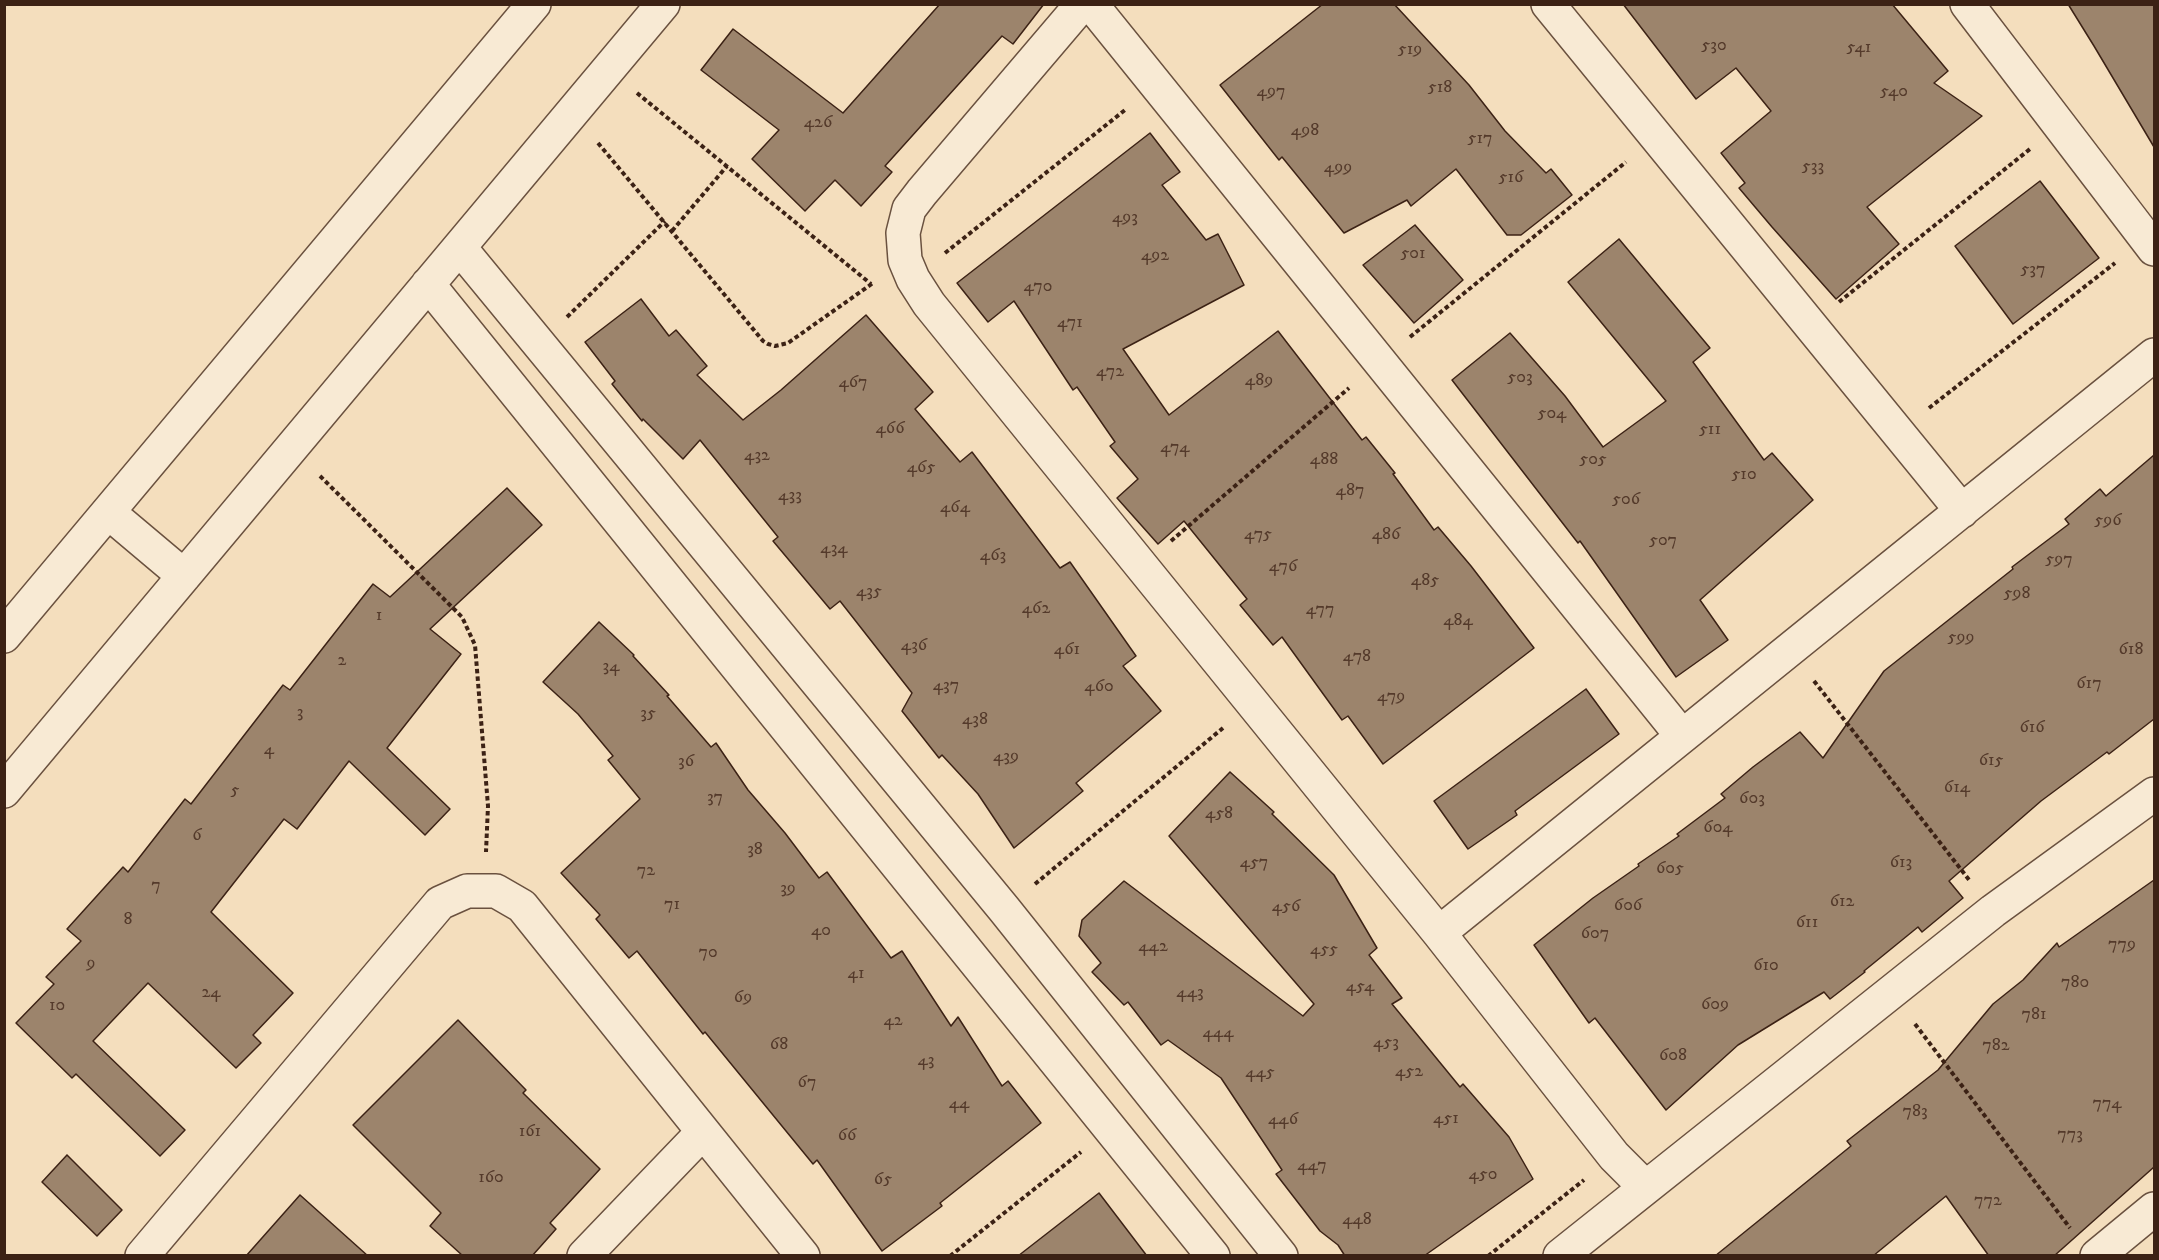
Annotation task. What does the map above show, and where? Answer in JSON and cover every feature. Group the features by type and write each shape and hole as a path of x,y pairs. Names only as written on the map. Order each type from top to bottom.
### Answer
{"street":[{"path":"4,636 534,4"},
{"path":"4,791 663,4"},
{"path":"1082,4 909,209 903,233 909,269 929,304 1439,933 1614,1156 1645,1187"},
{"path":"1091,4 1682,736"},
{"path":"1548,4 1962,511"},
{"path":"1967,4 2150,243"},
{"path":"460,248 1004,909 1281,1256"},
{"path":"428,284 1213,1256"},
{"path":"1439,933 2154,356"},
{"path":"108,512 184,576"},
{"path":"1560,1256 1993,911 2154,794"},
{"path":"142,1256 440,903 466,891 496,891 522,906 803,1256"},
{"path":"584,1256 703,1132"},
{"path":"2087,1246 2154,1209"}],"path":[{"path":"609,69 871,284"},
{"path":"572,112 763,341 775,346 788,343 871,284 909,269 1156,85"},
{"path":"1811,325 2060,125"},
{"path":"672,231 727,166"},
{"path":"539,344 665,221"},
{"path":"1898,433 2150,243"},
{"path":"291,448 462,616 474,645 488,806 487,850 466,891"},
{"path":"1790,650 1993,911"},
{"path":"1004,909 1253,703"},
{"path":"1890,992 2087,1246"},
{"path":"950,1256 1112,1129"},
{"path":"1488,1256 1614,1156"}],"building":[{"path":"940,4 1044,4 1013,44 1002,36 885,166 892,172 861,206 835,180 805,211 752,159 779,130 701,70 733,29 843,113"},
{"path":"1323,4 1394,4 1469,85 1505,131 1546,173 1551,169 1572,195 1521,235 1507,235 1456,169 1411,206 1407,200 1344,233 1282,157 1279,160 1220,85"},
{"path":"1623,4 1892,4 1948,71 1934,83 1982,116 1867,207 1899,244 1836,299 1739,188 1745,183 1721,153 1771,111 1736,68 1696,99"},
{"path":"2068,4 2154,4 2154,147 2094,46"},
{"path":"1150,133 1180,172 1162,185 1206,240 1218,234 1244,285 1123,349 1169,415 1278,331 1362,440 1366,437 1395,473 1393,474 1434,530 1438,527 1534,648 1383,764 1348,716 1342,720 1282,637 1273,645 1240,605 1247,599 1184,521 1158,544 1117,498 1138,479 1110,446 1115,442 1077,387 1073,390 1014,301 988,322 957,283"},
{"path":"2040,181 2099,258 2013,324 1955,246"},
{"path":"1415,225 1463,280 1414,323 1363,265"},
{"path":"1619,239 1710,348 1693,362 1764,460 1772,453 1813,500 1700,600 1728,640 1676,677 1580,541 1578,543 1452,380 1510,333 1565,396 1603,447 1666,401 1568,282"},
{"path":"641,299 669,336 676,330 707,366 697,375 743,420 781,390 866,315 933,392 915,409 960,462 972,452 1060,568 1070,562 1136,656 1123,666 1161,711 1076,783 1083,791 1014,848 978,794 942,755 939,758 902,711 912,693 840,601 830,609 773,541 778,537 700,440 683,459 643,419 642,421 612,384 615,381 585,342"},
{"path":"2154,455 2154,719 2109,754 2107,752 2041,801 1949,881 1963,898 1922,932 1918,927 1830,999 1824,992 1738,1045 1666,1110 1595,1018 1589,1023 1534,945 1593,898 1639,866 1638,864 1679,836 1677,834 1725,798 1721,794 1800,732 1823,758 1884,671 2069,524 2065,519 2100,489 2106,496"},
{"path":"507,488 542,525 430,629 461,654 387,748 450,809 425,835 349,761 297,829 284,819 211,912 293,993 253,1035 261,1043 236,1068 148,983 93,1041 185,1130 160,1156 76,1074 72,1078 16,1023 54,984 46,977 81,941 67,929 123,867 128,872 185,799 191,804 283,685 290,690 373,584 390,597"},
{"path":"599,622 634,655 711,747 716,743 748,790 819,878 827,872 891,958 902,951 951,1026 958,1017 1002,1086 1008,1081 1041,1123 940,1203 942,1206 882,1251 817,1160 813,1164 705,1032 703,1034 637,951 629,958 596,919 600,915 561,873 640,799 608,760 613,756 578,714 543,682"},
{"path":"1586,689 1619,734 1515,811 1517,815 1468,849 1434,801"},
{"path":"1230,772 1274,812 1272,814 1334,875 1377,948 1369,955 1402,998 1392,1004 1460,1087 1463,1084 1509,1137 1533,1179 1424,1256 1345,1256 1338,1245 1320,1231 1276,1174 1282,1170 1221,1078 1168,1040 1161,1045 1128,1002 1124,1005 1092,972 1101,963 1079,936 1082,920 1124,881 1303,1016 1314,1004 1169,836"},
{"path":"2154,880 2154,1167 2054,1256 1989,1256 1946,1196 1873,1256 1715,1256 1851,1146 1847,1141 1938,1070 1993,1004 2023,980 2057,943 2059,947"},
{"path":"458,1020 526,1090 523,1093 600,1169 550,1223 556,1229 532,1256 463,1256 430,1226 441,1213 353,1125"},
{"path":"67,1155 122,1210 97,1236 42,1182"},
{"path":"1099,1193 1147,1256 1018,1256"},
{"path":"300,1195 368,1256 246,1256"}]}
